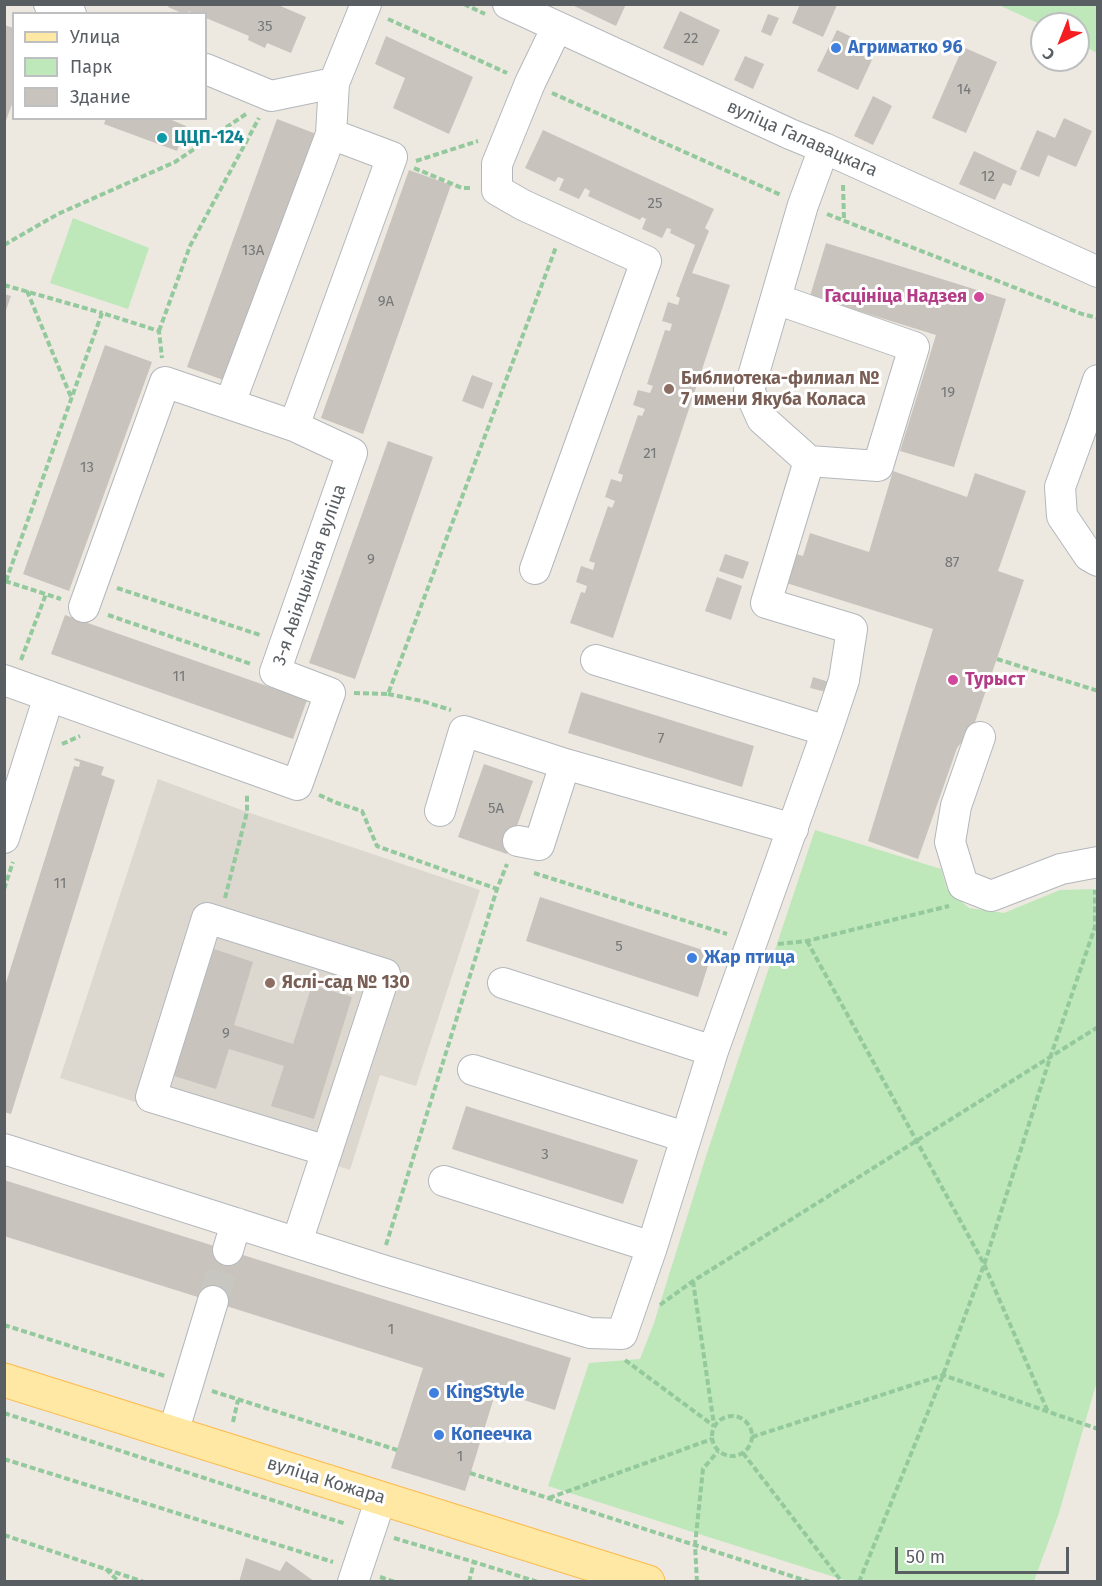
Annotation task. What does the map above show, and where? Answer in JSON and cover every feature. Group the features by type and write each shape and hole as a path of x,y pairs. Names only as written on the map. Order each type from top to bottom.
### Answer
{"main road":[{"name":"вуліца Кожара","path":"4,1380 648,1581"}],"street":[{"path":"49,4 67,12"},
{"name":"вуліца Галавацкага","path":"508,4 1098,272"},
{"path":"230,403 331,134 334,83 366,6"},
{"path":"535,569 646,261 523,205 497,190 497,164 530,83 557,27"},
{"path":"207,69 271,96 334,83"},
{"path":"294,426 392,157 331,134"},
{"path":"776,299 914,347 878,466 809,461 762,419 749,390 803,205 824,148"},
{"path":"1098,380 1060,487 1062,516 1089,556 1098,561"},
{"path":"88,593 165,382"},
{"name":"3-я Авіяцыйная вуліца","path":"165,382 294,426 352,453 274,672 330,693"},
{"path":"4,1149 232,1237 297,1242 590,1333 622,1334 652,1247 713,1051 844,680 852,629 766,603 809,461"},
{"path":"596,660 827,731"},
{"path":"8,681 297,785 330,693"},
{"path":"4,838 49,696"},
{"path":"440,811 464,731 565,764 793,829"},
{"path":"980,737 956,806 950,842 963,885 991,896 1060,869 1096,862"},
{"path":"512,853 539,845 565,764"},
{"path":"297,1242 327,1151 385,974 207,918 151,1097 327,1151"},
{"path":"503,983 713,1051"},
{"path":"473,1070 685,1137"},
{"path":"444,1181 652,1247"},
{"path":"173,1433 213,1301"},
{"path":"355,1576 381,1498"}],"path":[{"path":"366,6 530,83"},
{"path":"4,245 58,214 175,162 271,96"},
{"path":"165,382 159,332 190,246 271,96"},
{"path":"497,190 462,188 407,164 511,130"},
{"path":"330,693 388,694 565,224"},
{"path":"4,285 159,332"},
{"path":"27,291 72,397"},
{"path":"102,313 5,581 46,594 88,593 285,643"},
{"path":"88,593 274,672"},
{"path":"8,681 46,594"},
{"path":"996,659 1098,691"},
{"path":"30,758 117,720"},
{"path":"219,922 247,812 246,766"},
{"path":"297,785 362,811 376,846 497,889"},
{"path":"379,1269 497,889 512,853"},
{"path":"859,1581 943,1375 984,1264 1095,927 1096,862"},
{"path":"807,941 984,1264 1048,1412"},
{"path":"657,1307 693,1281 1098,1027"},
{"path":"693,1281 714,1426 712,1439 718,1451 730,1456 743,1453 750,1446 752,1437 748,1425 738,1417 724,1418 714,1426"},
{"path":"622,1334 613,1351 714,1426"},
{"path":"752,1437 943,1375 1098,1429"},
{"path":"4,1413 369,1531 538,1581"},
{"path":"549,1498 712,1439"},
{"path":"697,1581 695,1545 704,1468 718,1451"},
{"path":"743,1453 842,1581"},
{"path":"4,1459 355,1576 395,1581"},
{"path":"471,1473 810,1581"},
{"path":"4,1535 144,1581"},
{"path":"468,1581 474,1562"},
{"path":"105,1568 119,1581"}],"shaded area":[{"name":"Яслі-сад № 130","path":"158,779 247,812 480,890 416,1086 380,1075 350,1170 60,1078"}],"green space":[{"path":"999,5 1097,5 1097,53 1090,49 1090,12 1030,12 1030,19"},
{"path":"73,218 149,248 128,309 50,283"},
{"path":"815,830 941,869 947,889 969,908 1004,913 1060,890 1097,889 1097,1381 1058,1516 1034,1581 847,1581 548,1486 589,1363 640,1359 654,1323 707,1153"}],"building":[{"path":"169,4 276,4 306,17 291,53 267,43 265,48 248,40 249,36 207,18 207,12 179,12 168,7"},
{"path":"570,4 626,4 616,26"},
{"path":"800,4 837,5 823,37 792,23"},
{"path":"680,11 720,30 703,66 663,48"},
{"path":"768,14 779,18 771,36 761,32"},
{"path":"4,25 12,27 12,104 5,123"},
{"path":"837,30 877,49 858,90 817,71"},
{"path":"386,36 473,77 449,134 393,108 405,78 375,64"},
{"path":"963,47 997,62 966,133 932,118"},
{"path":"745,56 764,64 753,89 734,80"},
{"path":"873,96 892,106 873,145 854,136"},
{"path":"1064,118 1092,131 1076,167 1048,155 1039,177 1020,169 1037,130 1055,138"},
{"path":"277,119 319,135 229,382 187,367"},
{"name":"ЦЦП-124","path":"105,120 172,120 186,126 177,151 104,124"},
{"path":"543,130 714,209 705,228 709,231 692,273 730,285 613,638 570,623 581,592 585,593 587,586 576,582 581,566 593,570 595,563 589,561 608,506 612,508 615,501 605,497 611,479 621,482 623,475 618,473 638,415 642,416 645,409 633,405 638,390 650,393 653,386 647,384 665,330 670,331 672,324 662,321 668,302 678,305 680,298 676,296 695,245 670,233 671,229 667,228 662,238 642,229 646,219 642,217 640,220 588,196 590,191 585,188 579,199 559,190 564,179 558,177 555,182 525,168"},
{"path":"974,151 1017,171 1011,186 1003,183 995,200 959,184"},
{"path":"409,170 451,185 363,434 321,418"},
{"path":"826,243 1006,299 954,467 900,451 936,335 810,296"},
{"path":"4,294 11,296 5,313 4,313"},
{"path":"105,345 152,362 69,591 23,574"},
{"path":"472,375 493,383 483,409 462,401"},
{"path":"388,441 433,457 355,679 309,663"},
{"name":"Турыст","path":"893,471 967,497 975,473 1026,491 998,571 1024,580 973,728 957,748 918,859 868,841 933,629 780,581 789,552 803,556 810,533 869,552"},
{"path":"725,554 749,562 743,579 719,571"},
{"path":"717,577 742,586 731,620 705,611"},
{"path":"65,615 307,700 293,739 51,654"},
{"path":"813,677 829,682 826,692 810,688"},
{"path":"581,692 754,746 742,787 568,733"},
{"path":"75,758 104,767 101,775 115,780 11,1114 4,1112 4,989 74,766 79,767 80,762 74,760"},
{"path":"484,764 533,781 507,854 458,837"},
{"path":"540,897 712,953 698,997 526,941"},
{"path":"214,949 253,962 234,1025 293,1044 312,985 352,997 314,1119 271,1106 284,1066 229,1049 216,1089 174,1076"},
{"path":"466,1106 638,1160 623,1204 452,1149"},
{"path":"4,1180 571,1358 555,1410 496,1391 465,1491 391,1468 423,1368 4,1236"},
{"path":"246,1558 280,1571 286,1561 315,1582 239,1582"}],"tunnel":[{"path":"213,1301 228,1250"}],"place":[{"name":"Агриматко 96","path":"836,48"},
{"name":"ЦЦП-124","path":"162,138"},
{"name":"Гасцініца Надзея","path":"979,297"},
{"name":"Библиотека-филиал № 7 имени Якуба Коласа","path":"669,389"},
{"name":"Турыст","path":"953,680"},
{"name":"Жар птица","path":"692,958"},
{"name":"Яслі-сад № 130","path":"270,983"},
{"name":"KingStyle","path":"434,1393"},
{"name":"Копеечка","path":"439,1435"}]}
